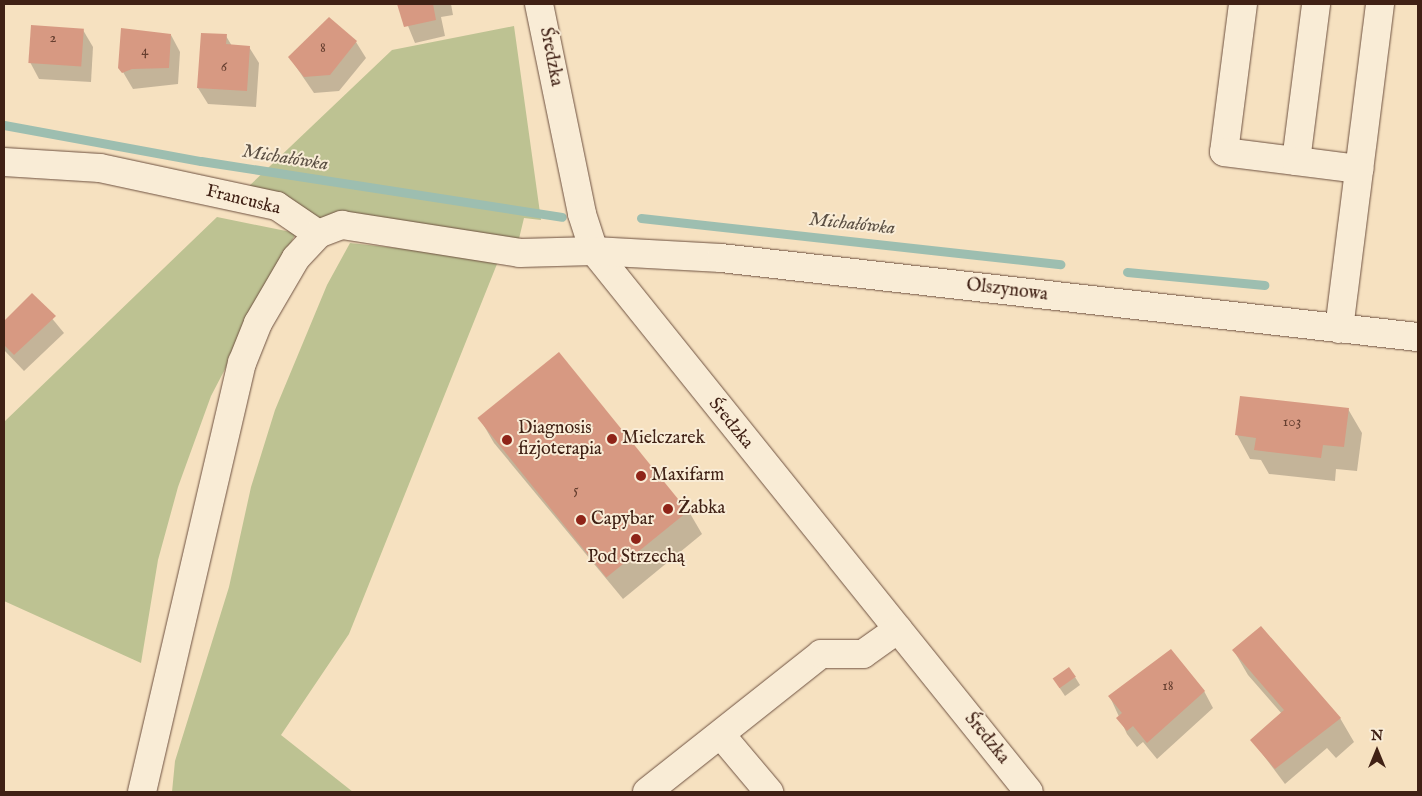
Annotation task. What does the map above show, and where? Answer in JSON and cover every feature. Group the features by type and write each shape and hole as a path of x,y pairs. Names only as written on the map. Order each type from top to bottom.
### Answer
{"street":[{"name":"Średzka","path":"539,4 582,214 594,251 1029,792"},
{"path":"1243,4 1224,152 1359,169"},
{"path":"1296,161 1316,4"},
{"path":"1338,329 1380,4"},
{"name":"Francuska","path":"4,162 100,168 277,206 318,234"},
{"path":"142,792 234,387 258,324 296,258 318,234 342,225 366,226 520,253 594,251"},
{"name":"Olszynowa","path":"594,251 721,258 1418,337"},
{"path":"646,792 822,654 863,654 898,629"},
{"path":"721,735 769,792"}],"green space":[{"path":"514,26 541,220 524,218 517,247 226,208 392,50"},
{"path":"217,217 296,233 211,396 178,487 158,560 141,663 4,601 4,422"},
{"path":"350,243 499,259 349,634 281,735 353,792 172,792 175,761 229,587 251,487 275,410 327,285"}],"building":[{"path":"397,4 433,4 436,20 404,27"},
{"path":"329,17 357,41 330,75 304,77 288,57"},
{"path":"31,25 84,29 81,67 28,63"},
{"path":"121,28 171,34 169,68 132,69 122,73 118,68"},
{"path":"201,33 227,34 226,44 250,46 247,91 197,88"},
{"path":"32,293 56,316 14,355 4,345 4,321"},
{"path":"559,352 688,511 606,577 477,418"},
{"path":"1240,396 1349,408 1344,447 1323,445 1321,458 1254,450 1256,438 1235,435"},
{"path":"1261,626 1341,718 1275,769 1250,740 1284,710 1232,650"},
{"path":"1171,649 1205,691 1147,743 1133,726 1127,731 1116,718 1122,713 1108,696"},
{"path":"1069,667 1076,677 1059,688 1053,678"}],"waterway":[{"name":"Michałówka","path":"4,125 201,161 562,217"},
{"name":"Michałówka","path":"641,218 1060,264"},
{"name":"Michałówka","path":"1127,272 1264,285"}],"place":[{"name":"Mielczarek","path":"612,439"},
{"name":"Diagnosis fizjoterapia","path":"507,440"},
{"name":"Maxifarm","path":"641,476"},
{"name":"Żabka","path":"668,509"},
{"name":"Capybar","path":"581,520"},
{"name":"Pod Strzechą","path":"636,539"}]}
